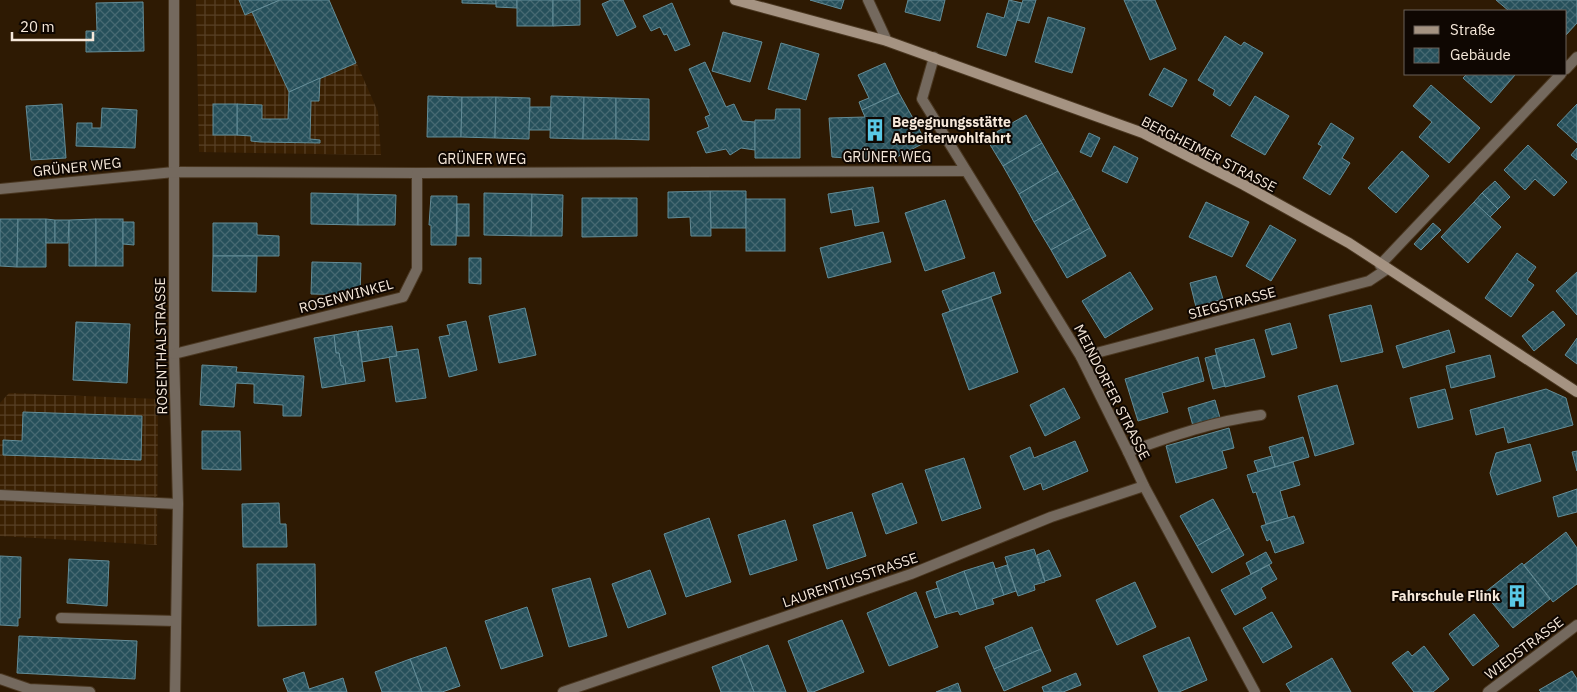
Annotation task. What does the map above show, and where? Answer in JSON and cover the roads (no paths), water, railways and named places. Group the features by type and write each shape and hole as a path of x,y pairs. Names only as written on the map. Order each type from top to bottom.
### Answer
{"street":[{"name":"ROSENTHALSTRASSE","path":"174,0 174,354 178,504 175,692"},
{"name":"BERGHEIMER STRASSE","path":"735,0 887,40 1143,133 1253,190 1348,243 1577,392"},
{"path":"868,0 887,40"},
{"path":"1567,68 1577,57"},
{"name":"MEINDORFER STRASSE","path":"934,58 922,98 1081,357 1144,486 1255,692"},
{"name":"SIEGSTRASSE","path":"1081,357 1369,281 1560,75"},
{"name":"GRÜNER WEG","path":"0,189 174,172 966,171"},
{"name":"ROSENWINKEL","path":"174,354 403,297 417,269 417,173"},
{"path":"1128,452 1193,429 1261,415"},
{"name":"LAURENTIUSSTRASSE","path":"563,692 912,574 1051,517 1144,486"},
{"path":"0,495 178,504"},
{"path":"61,618 176,622"},
{"name":"WIEDSTRASSE","path":"1488,692 1577,625"},
{"path":"0,679 30,688 90,692"}],"place":[{"name":"Begegnungsstätte Arbeiterwohlfahrt","path":"875,130"},
{"name":"Fahrschule Flink","path":"1517,596"}]}
